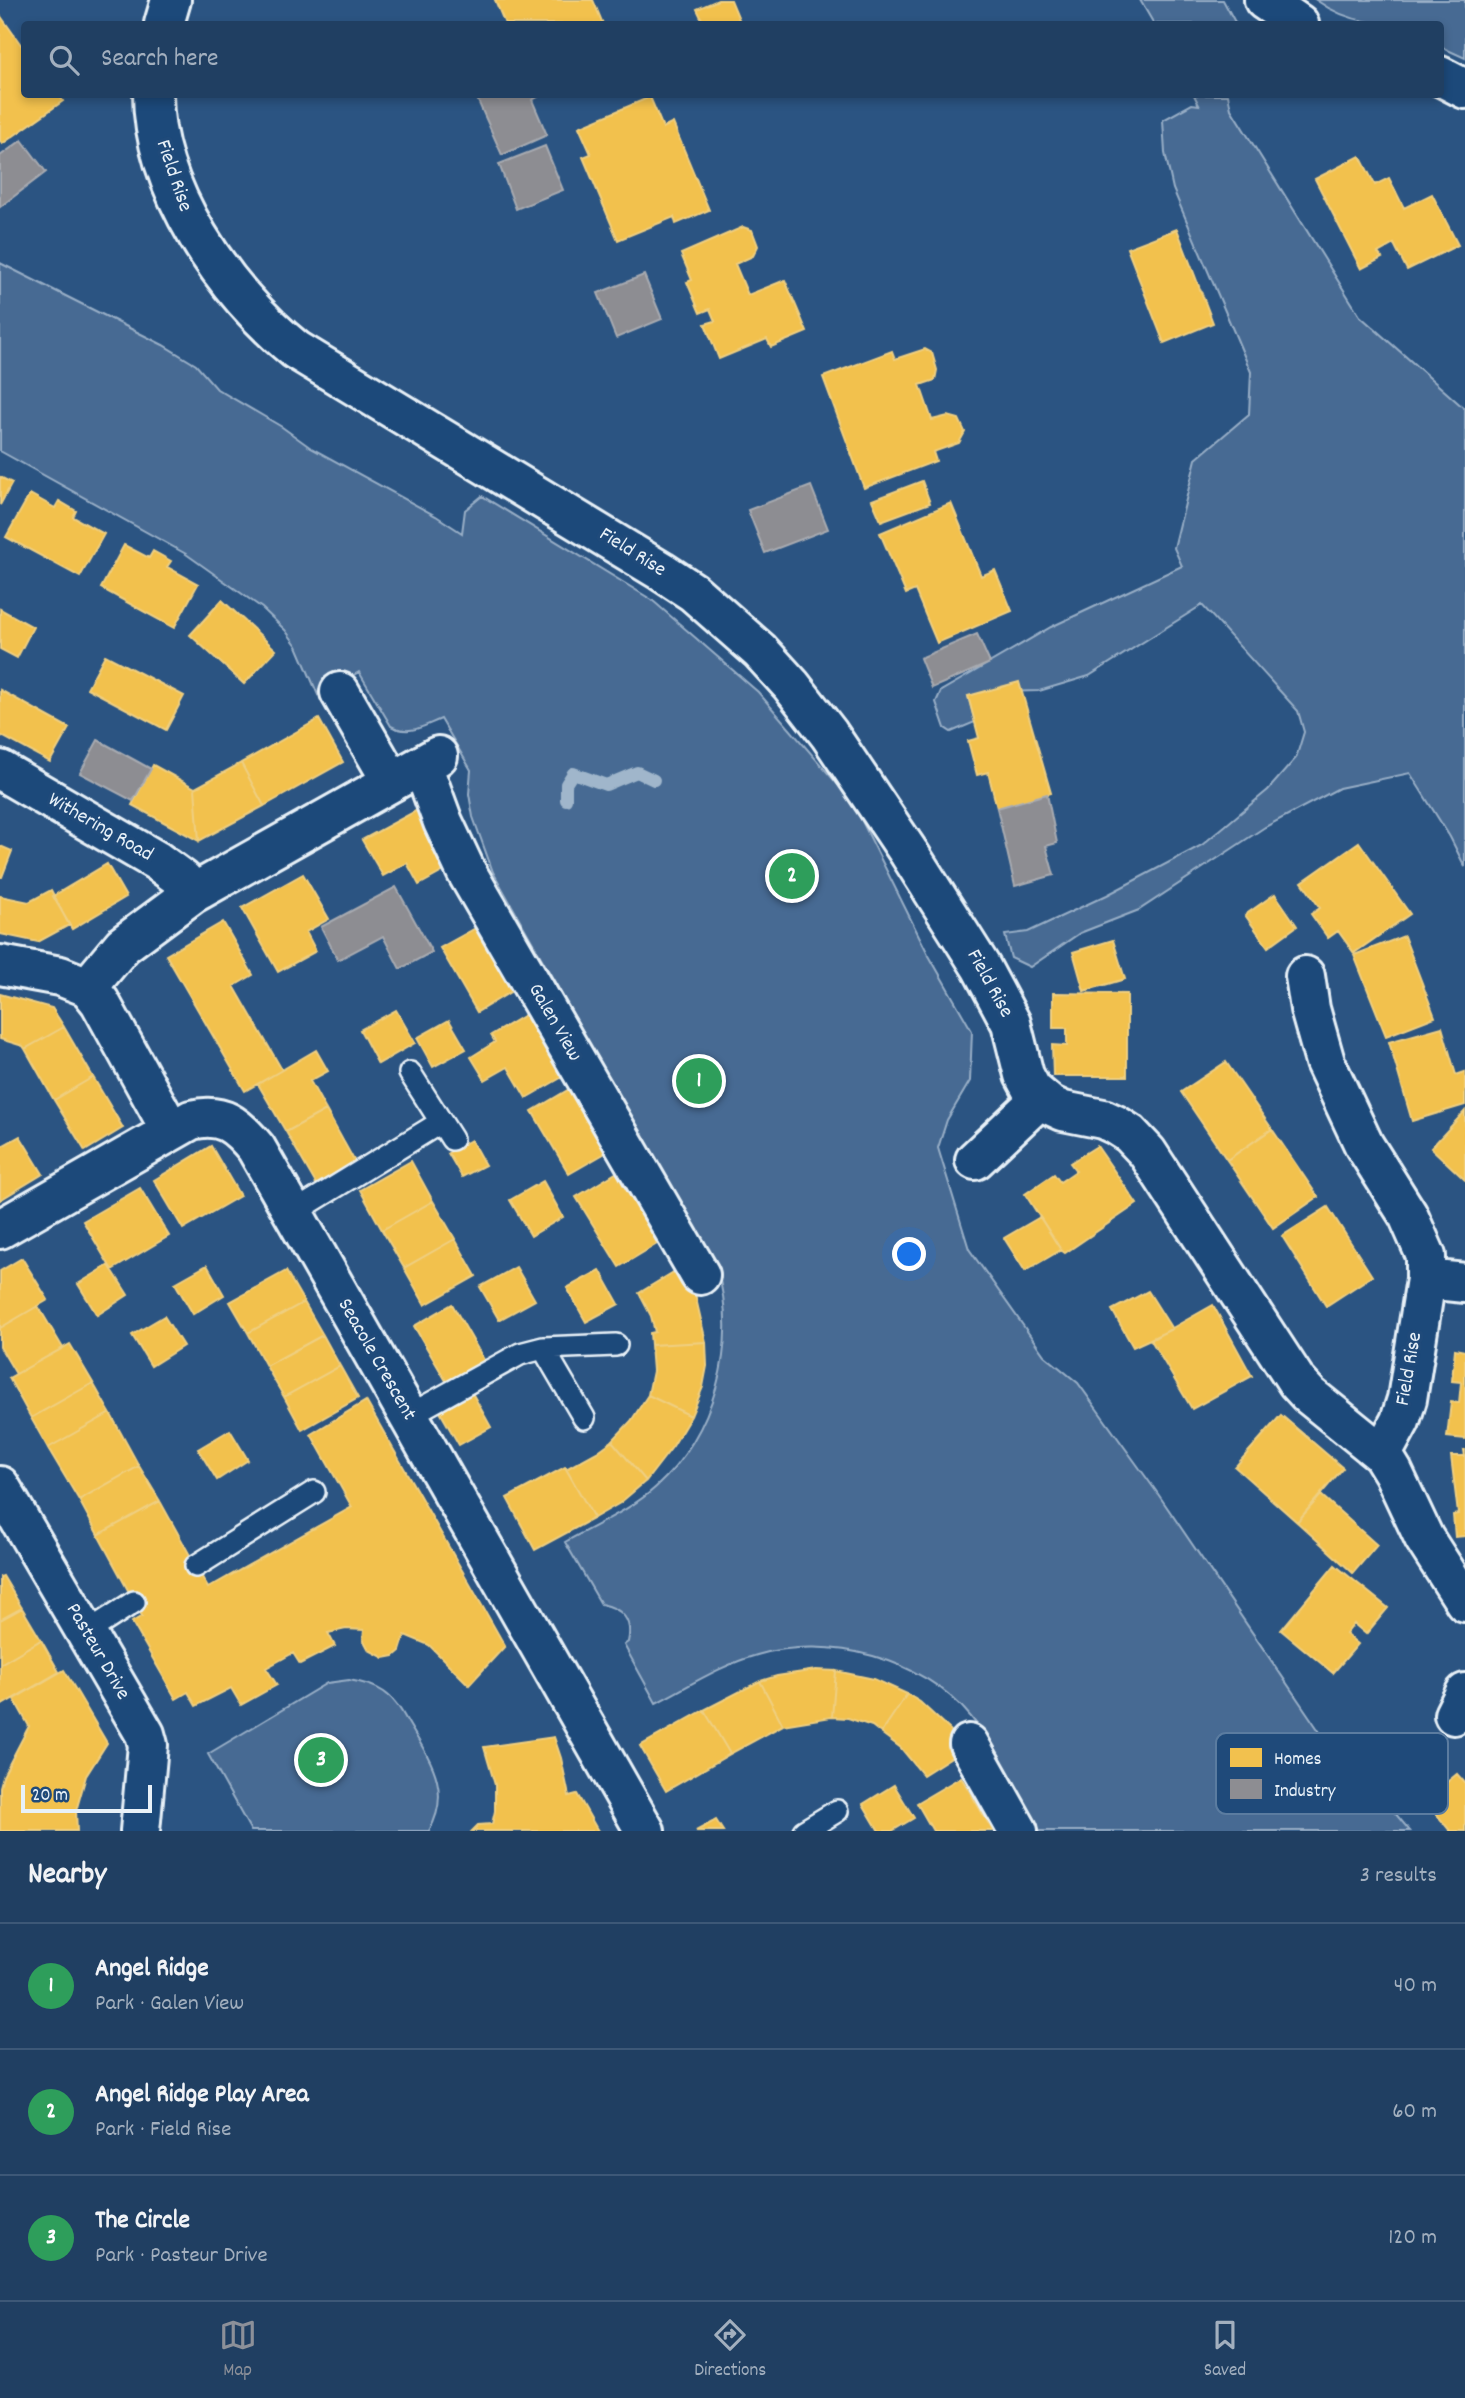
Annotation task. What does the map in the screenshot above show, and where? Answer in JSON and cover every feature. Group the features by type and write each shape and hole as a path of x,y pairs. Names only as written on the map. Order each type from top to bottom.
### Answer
{"street":[{"path":"165,21 171,0"},
{"path":"1264,0 1295,21"},
{"path":"1444,78 1465,89"},
{"name":"Field Rise","path":"153,98 161,145 185,215 223,272 272,331 296,350 591,527 693,592 760,651 791,685 829,734 981,967 1012,1023 1026,1082 1041,1098"},
{"path":"88,987 123,945 192,894 417,768 340,692"},
{"name":"Galen View","path":"417,768 466,870 700,1275"},
{"name":"Withering Road","path":"0,770 157,861 183,880 192,894"},
{"path":"0,965 60,976 88,987 100,1002 172,1130"},
{"name":"Field Rise","path":"1305,975 1310,1009 1325,1062 1364,1144 1408,1215 1426,1256 1426,1279 1407,1399 1400,1421 1382,1454"},
{"path":"975,1160 1041,1098 1063,1111 1103,1119 1130,1134 1147,1152 1297,1382 1309,1395 1382,1454 1424,1538 1465,1602"},
{"name":"Seacole Crescent","path":"0,1229 191,1120 207,1116 234,1125 256,1148 645,1831"},
{"path":"1426,1279 1465,1283"},
{"name":"Pasteur Drive","path":"0,1486 145,1734 147,1753 140,1831"},
{"path":"969,1744 1018,1831"}],"lane":[{"path":"293,1213 447,1130 410,1073"},
{"path":"408,1416 520,1354 543,1348 616,1345"},
{"path":"543,1348 584,1418"},
{"path":"196,1566 314,1492"},
{"path":"86,1633 134,1602"},
{"path":"803,1831 837,1811"}],"shaded area":[{"path":"1140,0 1223,0 1234,21 1152,21"},
{"path":"1316,0 1465,0 1465,58 1444,48 1444,21 1366,21 1331,9"},
{"path":"1196,98 1229,98 1231,109 1360,316 1465,409 1465,867 1450,837 1410,773 1339,788 1265,827 1139,910 1080,933 1030,967 1011,958 1005,935 1028,932 1107,895 1202,845 1268,790 1296,758 1304,732 1298,711 1202,605 1089,676 1039,691 968,696 975,722 951,732 945,728 936,702 941,691 1051,627 1182,566 1174,548 1196,459 1249,414 1251,372 1173,189 1165,153 1163,120 1192,104 1199,105"},
{"path":"0,263 163,345 196,365 217,389 282,427 311,448 462,533 465,510 482,496 652,600 758,692 852,801 928,954 972,1031 970,1081 947,1120 938,1148 969,1249 1044,1355 1078,1383 1156,1491 1321,1733 1216,1733 1216,1814 1396,1814 1410,1831 1040,1831 990,1744 971,1717 951,1697 927,1679 901,1666 844,1650 785,1649 757,1655 718,1670 656,1703 624,1645 628,1642 629,1634 627,1621 620,1612 601,1604 565,1542 646,1495 676,1466 693,1442 716,1387 723,1357 723,1298 717,1270 493,872 473,817 469,794 471,770 441,719 410,730 391,726 359,672 318,695 297,646 262,608 186,554 0,451"},
{"path":"349,1680 372,1686 389,1696 425,1752 439,1789 436,1816 429,1831 251,1831 208,1754 327,1683"}],"building: Homes":[{"path":"495,0 593,0 602,21 504,21"},
{"path":"718,0 731,0 740,21 703,21 697,9"},
{"path":"0,15 21,45 21,98 61,98 63,101 2,144"},
{"path":"650,98 663,128 673,123 709,210 676,224 674,217 618,240 583,157 591,154 579,127"},
{"path":"1360,156 1375,185 1389,178 1404,208 1432,194 1458,245 1407,270 1394,244 1378,253 1382,258 1361,269 1315,179"},
{"path":"743,227 752,230 758,246 753,256 735,264 748,295 785,280 807,332 771,347 767,339 719,359 705,324 715,321 710,309 700,313 687,282 692,280 681,254"},
{"path":"1177,229 1213,323 1164,343 1127,248"},
{"path":"925,349 932,353 937,370 935,380 920,385 932,420 948,416 959,419 965,432 959,443 933,452 936,461 864,488 823,377 892,351 895,359"},
{"path":"0,477 12,483 0,505"},
{"path":"922,481 930,503 881,521 872,500"},
{"path":"30,494 55,508 59,501 76,511 73,517 104,534 80,577 6,537"},
{"path":"951,503 981,576 995,570 1012,611 937,643 915,590 906,594 880,533"},
{"path":"124,545 149,558 153,551 171,561 167,567 198,584 174,628 101,588"},
{"path":"222,600 276,650 244,684 190,635"},
{"path":"0,609 33,627 17,658 0,649"},
{"path":"105,655 184,696 166,730 87,688"},
{"path":"1019,682 1051,793 997,808 988,772 977,775 968,741 979,738 968,696"},
{"path":"0,690 69,728 50,762 0,735"},
{"path":"319,719 343,762 264,806 241,763"},
{"path":"241,763 264,806 199,841 195,788"},
{"path":"153,765 195,788 199,841 132,805"},
{"path":"425,806 451,867 419,885 407,863 383,876 362,840"},
{"path":"1359,842 1410,914 1354,953 1338,931 1328,938 1311,914 1320,908 1302,882"},
{"path":"0,846 12,851 2,877 0,877"},
{"path":"107,864 126,897 72,929 53,896"},
{"path":"303,874 329,919 306,932 316,951 278,972 242,908"},
{"path":"51,890 69,925 38,942 0,934 0,896 29,902"},
{"path":"1275,894 1297,926 1268,947 1245,915"},
{"path":"223,922 253,975 234,986 282,1070 245,1091 166,955"},
{"path":"481,925 517,988 477,1012 440,948"},
{"path":"1404,936 1435,1017 1386,1036 1354,955"},
{"path":"1113,940 1125,979 1084,991 1073,952"},
{"path":"1053,993 1127,994 1127,1076 1053,1076 1052,1045 1067,1046 1067,1028 1053,1028"},
{"path":"0,994 52,1008 64,1027 25,1049 0,1039"},
{"path":"396,1010 415,1043 378,1064 360,1030"},
{"path":"530,1012 566,1075 526,1098 508,1067 485,1080 471,1057 495,1042 491,1035"},
{"path":"449,1020 466,1049 433,1067 417,1038"},
{"path":"64,1027 93,1077 54,1100 25,1049"},
{"path":"1442,1027 1456,1075 1465,1072 1465,1105 1412,1121 1389,1042"},
{"path":"316,1050 328,1071 310,1081 326,1110 286,1132 258,1084"},
{"path":"1226,1062 1272,1129 1227,1160 1181,1092"},
{"path":"93,1077 123,1128 85,1151 54,1100"},
{"path":"573,1087 609,1151 569,1174 532,1111"},
{"path":"326,1110 355,1162 316,1184 286,1132"},
{"path":"1465,1111 1465,1180 1431,1148"},
{"path":"1272,1129 1318,1197 1273,1228 1227,1160"},
{"path":"20,1136 43,1174 0,1200 0,1147"},
{"path":"471,1140 485,1165 462,1177 448,1153"},
{"path":"211,1146 240,1196 183,1229 154,1180"},
{"path":"1097,1146 1137,1204 1065,1253 1025,1194 1054,1174 1060,1182 1076,1171 1070,1163"},
{"path":"411,1161 433,1201 382,1230 360,1190"},
{"path":"619,1171 662,1241 619,1267 576,1197"},
{"path":"543,1181 563,1217 531,1236 510,1200"},
{"path":"140,1188 169,1236 112,1270 83,1221"},
{"path":"433,1201 455,1239 404,1268 382,1230"},
{"path":"1328,1207 1372,1276 1326,1306 1282,1236"},
{"path":"1040,1217 1061,1250 1025,1271 1004,1238"},
{"path":"455,1239 476,1276 425,1305 404,1268"},
{"path":"22,1258 48,1300 0,1328 0,1271"},
{"path":"109,1265 128,1295 97,1315 78,1284"},
{"path":"207,1265 224,1295 193,1314 175,1283"},
{"path":"516,1267 535,1300 499,1320 480,1287"},
{"path":"682,1267 695,1294 706,1342 651,1345 650,1333 655,1332 651,1316 639,1293"},
{"path":"600,1270 619,1304 586,1322 567,1288"},
{"path":"286,1271 304,1302 248,1333 230,1302"},
{"path":"1148,1291 1172,1329 1133,1347 1112,1310"},
{"path":"304,1302 323,1335 266,1366 248,1333"},
{"path":"452,1304 487,1365 449,1386 414,1326"},
{"path":"1213,1305 1252,1376 1192,1409 1151,1340"},
{"path":"38,1306 63,1348 16,1374 0,1347 0,1328"},
{"path":"164,1316 183,1346 151,1366 132,1335"},
{"path":"323,1335 340,1366 284,1397 266,1366"},
{"path":"706,1342 707,1366 703,1387 691,1416 648,1395 653,1371 651,1345"},
{"path":"70,1344 93,1383 31,1418 9,1378"},
{"path":"1455,1349 1465,1351 1465,1439 1447,1437 1451,1402 1459,1403 1461,1382 1452,1381"},
{"path":"340,1366 358,1398 302,1430 284,1397"},
{"path":"93,1383 110,1413 48,1448 31,1418"},
{"path":"471,1391 491,1427 459,1445 439,1410"},
{"path":"648,1395 691,1416 673,1446 646,1481 612,1441 631,1421"},
{"path":"366,1401 505,1646 469,1685 429,1645 405,1635 400,1651 394,1656 384,1658 369,1650 363,1639 364,1630 346,1629 328,1633 335,1646 300,1664 293,1653 266,1668 277,1685 241,1705 231,1688 196,1706 188,1692 176,1699 132,1622 142,1616 98,1535 160,1501 208,1588 352,1507 311,1434"},
{"path":"110,1413 139,1466 79,1500 48,1448"},
{"path":"1281,1415 1343,1468 1297,1522 1235,1467"},
{"path":"230,1430 248,1460 217,1480 198,1449"},
{"path":"612,1441 646,1481 620,1503 594,1518 566,1469"},
{"path":"1451,1456 1465,1456 1465,1536 1455,1537 1453,1515 1458,1514"},
{"path":"139,1466 160,1501 98,1535 79,1500"},
{"path":"565,1467 594,1518 535,1550 507,1498"},
{"path":"1321,1495 1377,1545 1353,1573 1297,1522"},
{"path":"1335,1565 1388,1608 1366,1634 1354,1624 1346,1634 1358,1644 1333,1673 1281,1630"},
{"path":"3,1576 22,1608 0,1620 0,1577"},
{"path":"22,1608 41,1640 0,1664 0,1620"},
{"path":"41,1640 59,1672 2,1705 0,1664"},
{"path":"64,1670 107,1743 86,1776 76,1811 77,1831 0,1831 0,1787 3,1776 29,1726 14,1699"},
{"path":"816,1670 836,1671 832,1717 783,1725 760,1681"},
{"path":"836,1671 874,1679 907,1694 881,1733 872,1726 848,1718 832,1717"},
{"path":"760,1681 783,1725 730,1754 704,1710"},
{"path":"907,1694 920,1702 950,1730 964,1749 923,1775 901,1748 881,1733"},
{"path":"704,1710 730,1754 666,1791 640,1746"},
{"path":"554,1737 569,1796 577,1794 598,1831 472,1831 478,1825 492,1824 495,1811 495,1785 484,1747"},
{"path":"1457,1774 1465,1783 1465,1831 1450,1831 1436,1814 1448,1814 1448,1781"},
{"path":"961,1777 993,1831 933,1831 917,1803"},
{"path":"894,1785 914,1818 892,1831 879,1831 863,1804"},
{"path":"716,1820 723,1831 696,1831"}],"building: Industry":[{"path":"483,98 536,98 532,100 547,135 502,155 478,101"},
{"path":"22,140 46,172 0,207 0,156"},
{"path":"545,146 563,190 516,209 499,164"},
{"path":"644,275 662,319 616,338 598,293"},
{"path":"811,486 828,529 765,553 748,510"},
{"path":"977,634 990,663 932,688 920,658"},
{"path":"98,740 151,769 133,801 80,773"},
{"path":"1047,794 1057,843 1046,846 1054,875 1015,886 997,808"},
{"path":"396,887 432,952 400,969 383,936 338,960 321,927"}],"waterway":[{"path":"566,800 566,784 573,773 606,785 637,772 654,780"}],"place":[{"name":"Angel Ridge Play Area","path":"792,876"},
{"name":"Angel Ridge","path":"699,1081"},
{"name":"The Circle","path":"321,1760"}]}
